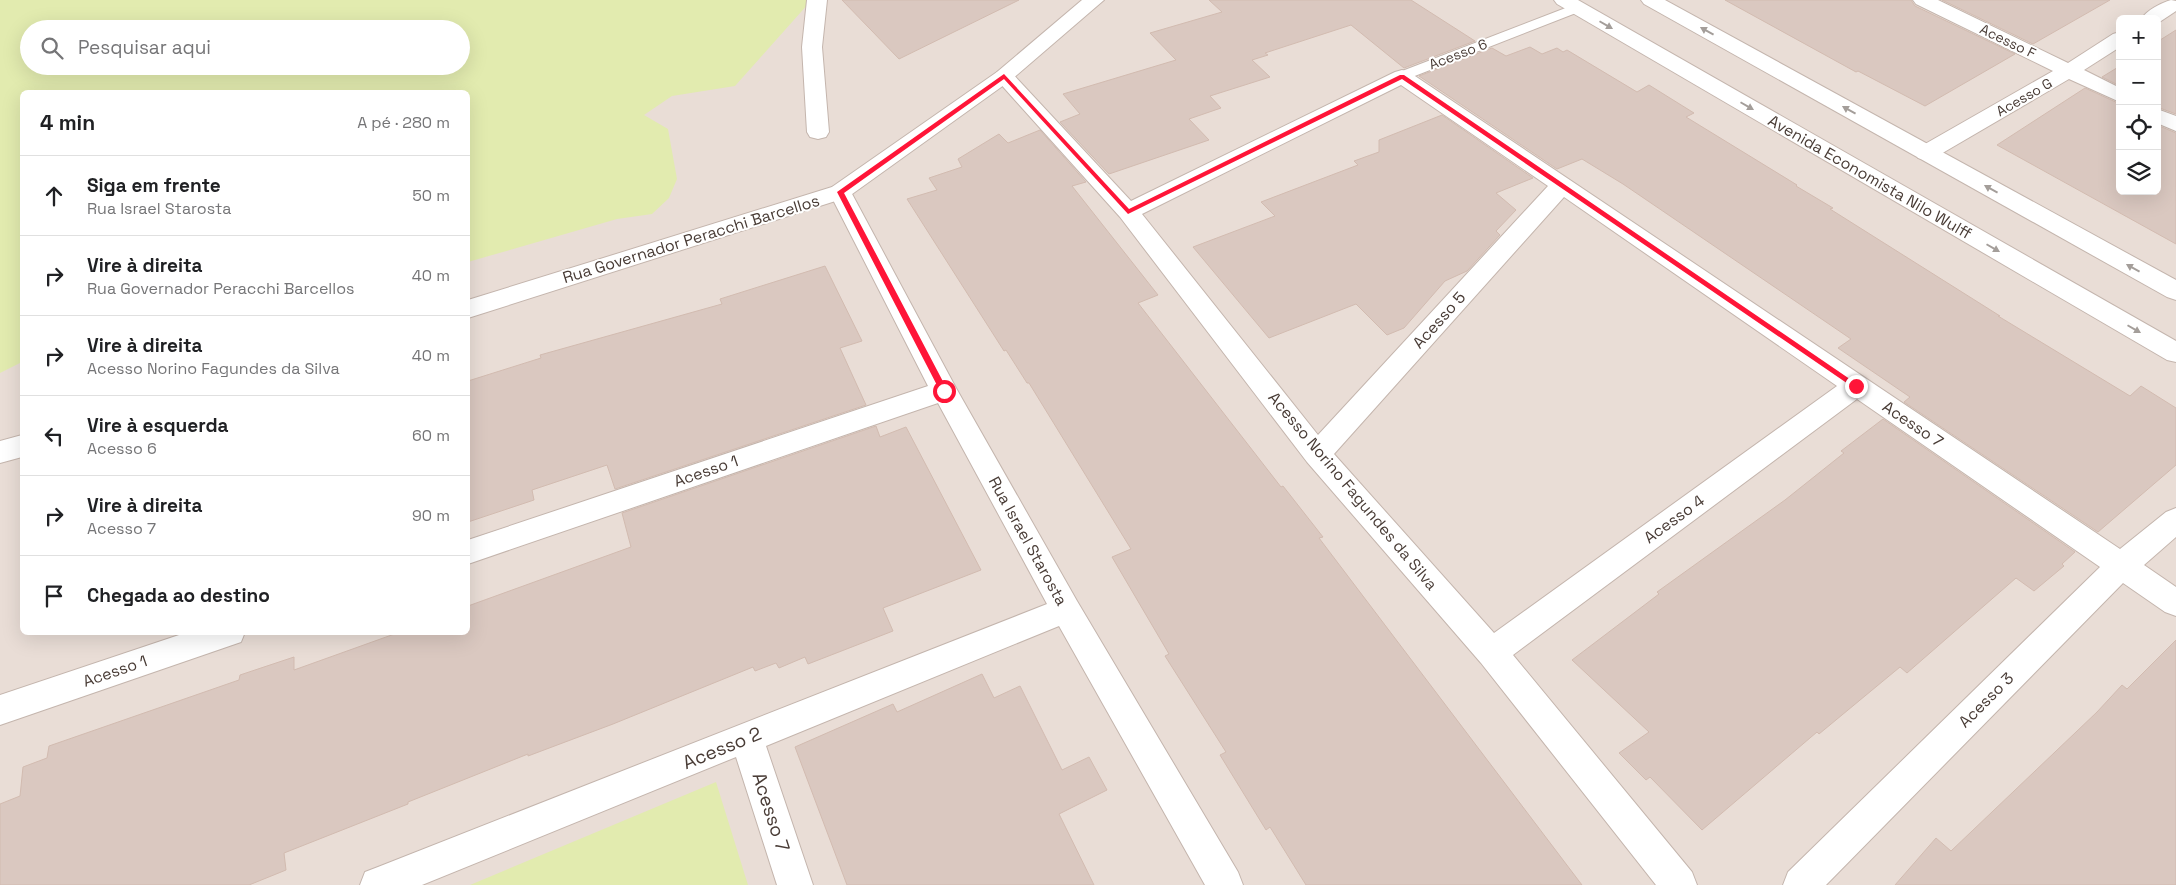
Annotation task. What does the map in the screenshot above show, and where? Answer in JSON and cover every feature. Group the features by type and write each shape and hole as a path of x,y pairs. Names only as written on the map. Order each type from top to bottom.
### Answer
{"street":[{"path":"817,0 812,47 818,132"},
{"name":"Rua Governador Peracchi Barcellos","path":"470,308 840,192 1004,76 1094,0"},
{"path":"1651,0 2176,292"},
{"name":"Acesso F","path":"1923,0 2116,94"},
{"name":"Avenida Economista Nilo Wulff","path":"1570,4 2176,353"},
{"path":"2156,15 2168,5"},
{"name":"Acesso G","path":"1926,153 2069,71 2116,41"},
{"name":"Acesso Norino Fagundes da Silva","path":"1004,76 1128,212 1316,454 1492,653 1679,885"},
{"name":"Acesso 7","path":"1402,76 2176,603"},
{"name":"Acesso 6","path":"1128,212 1402,76"},
{"path":"2161,116 2176,124"},
{"name":"Acesso 5","path":"1316,454 1561,186"},
{"name":"Rua Israel Starosta","path":"840,192 944,391 1066,610 1225,885"},
{"name":"Acesso 4","path":"1492,653 1856,386"},
{"name":"Acesso 1","path":"470,551 944,391"},
{"path":"0,452 20,447"},
{"name":"Acesso 3","path":"1800,885 2121,566 2176,520"},
{"name":"Acesso 2","path":"378,885 1066,610"},
{"name":"Acesso 1","path":"0,710 221,635"},
{"name":"Acesso 7","path":"747,739 795,885"}],"lane":[{"name":"Acesso 6","path":"1402,76 1570,4"}],"shaded area":[{"path":"0,0 2176,0 2176,885 0,885"}],"green space":[{"path":"0,0 808,0 809,3 735,86 672,96 644,115 668,129 677,179 669,198 652,214 617,219 470,261 470,90 20,90 20,363 0,373"},
{"path":"716,782 748,885 470,885"}],"building":[{"path":"842,0 1019,0 899,59"},
{"path":"1209,0 1411,0 1475,41 1404,68 1351,25 1265,53 1268,55 1252,60 1270,77 1210,96 1221,108 1189,119 1209,140 1109,174 1060,122 1080,114 1063,94 1176,60 1150,33 1222,12"},
{"path":"1725,0 1911,0 1915,6 2015,54 1925,106 1858,71 1856,72"},
{"path":"1942,0 2110,0 2033,44"},
{"path":"2176,30 2176,114 2161,108 2161,39"},
{"path":"1530,47 1542,54 1557,48 1563,52 1567,50 1637,92 1649,85 1694,113 1686,117 1797,185 1833,208 1830,209 2000,316 1998,316 2130,396 2141,386 2176,408 2176,465 2098,532 1904,402 1910,397 1838,348 1851,339 1623,184 1582,159 1557,169 1419,76 1492,48 1506,56"},
{"path":"2116,68 2116,84 2102,77"},
{"path":"2085,88 2116,102 2116,195 2161,195 2161,127 2176,133 2176,244 1997,145"},
{"path":"1442,115 1533,178 1496,193 1516,210 1496,231 1500,235 1467,271 1445,281 1404,328 1387,335 1356,304 1269,338 1193,247 1275,216 1261,202 1358,165 1354,161 1379,152 1379,140"},
{"path":"1040,130 1086,182 1072,186 1158,295 1138,303 1281,487 1283,486 1323,537 1319,538 1582,885 1306,885 1270,827 1266,830 1220,755 1226,752 1165,656 1169,654 1112,557 1131,549 1029,383 1027,383 1006,350 1004,351 907,199 937,190 929,178 962,167 958,159 999,134 1008,143"},
{"path":"825,266 862,341 840,348 866,405 615,489 607,465 532,490 534,500 470,521 470,380 541,358 540,355 722,304 720,299"},
{"path":"1883,419 2075,552 2062,564 2064,566 2034,591 2016,578 1907,673 1900,667 1819,734 1817,732 1702,830 1650,777 1646,780 1619,753 1649,732 1572,660 1659,594 1657,592 1785,500 1844,453 1841,451"},
{"path":"876,426 880,437 906,427 981,570 883,608 893,631 808,664 805,657 779,668 776,663 755,671 753,667 613,724 528,756 528,754 284,853 286,870 249,885 0,885 0,804 20,796 23,767 47,758 49,746 239,680 240,675 294,657 294,670 392,635 470,635 470,605 631,547 622,513"},
{"path":"2176,640 2176,885 1895,885 1936,838 1951,851 2097,712 2122,685 2127,689"},
{"path":"982,674 994,698 1020,686 1062,770 1089,757 1107,790 1059,814 1094,885 847,885 795,747 893,704 897,712"}],"route":[{"path":"944,391 840,192 1004,76 1128,212 1402,76 1856,386"}]}
